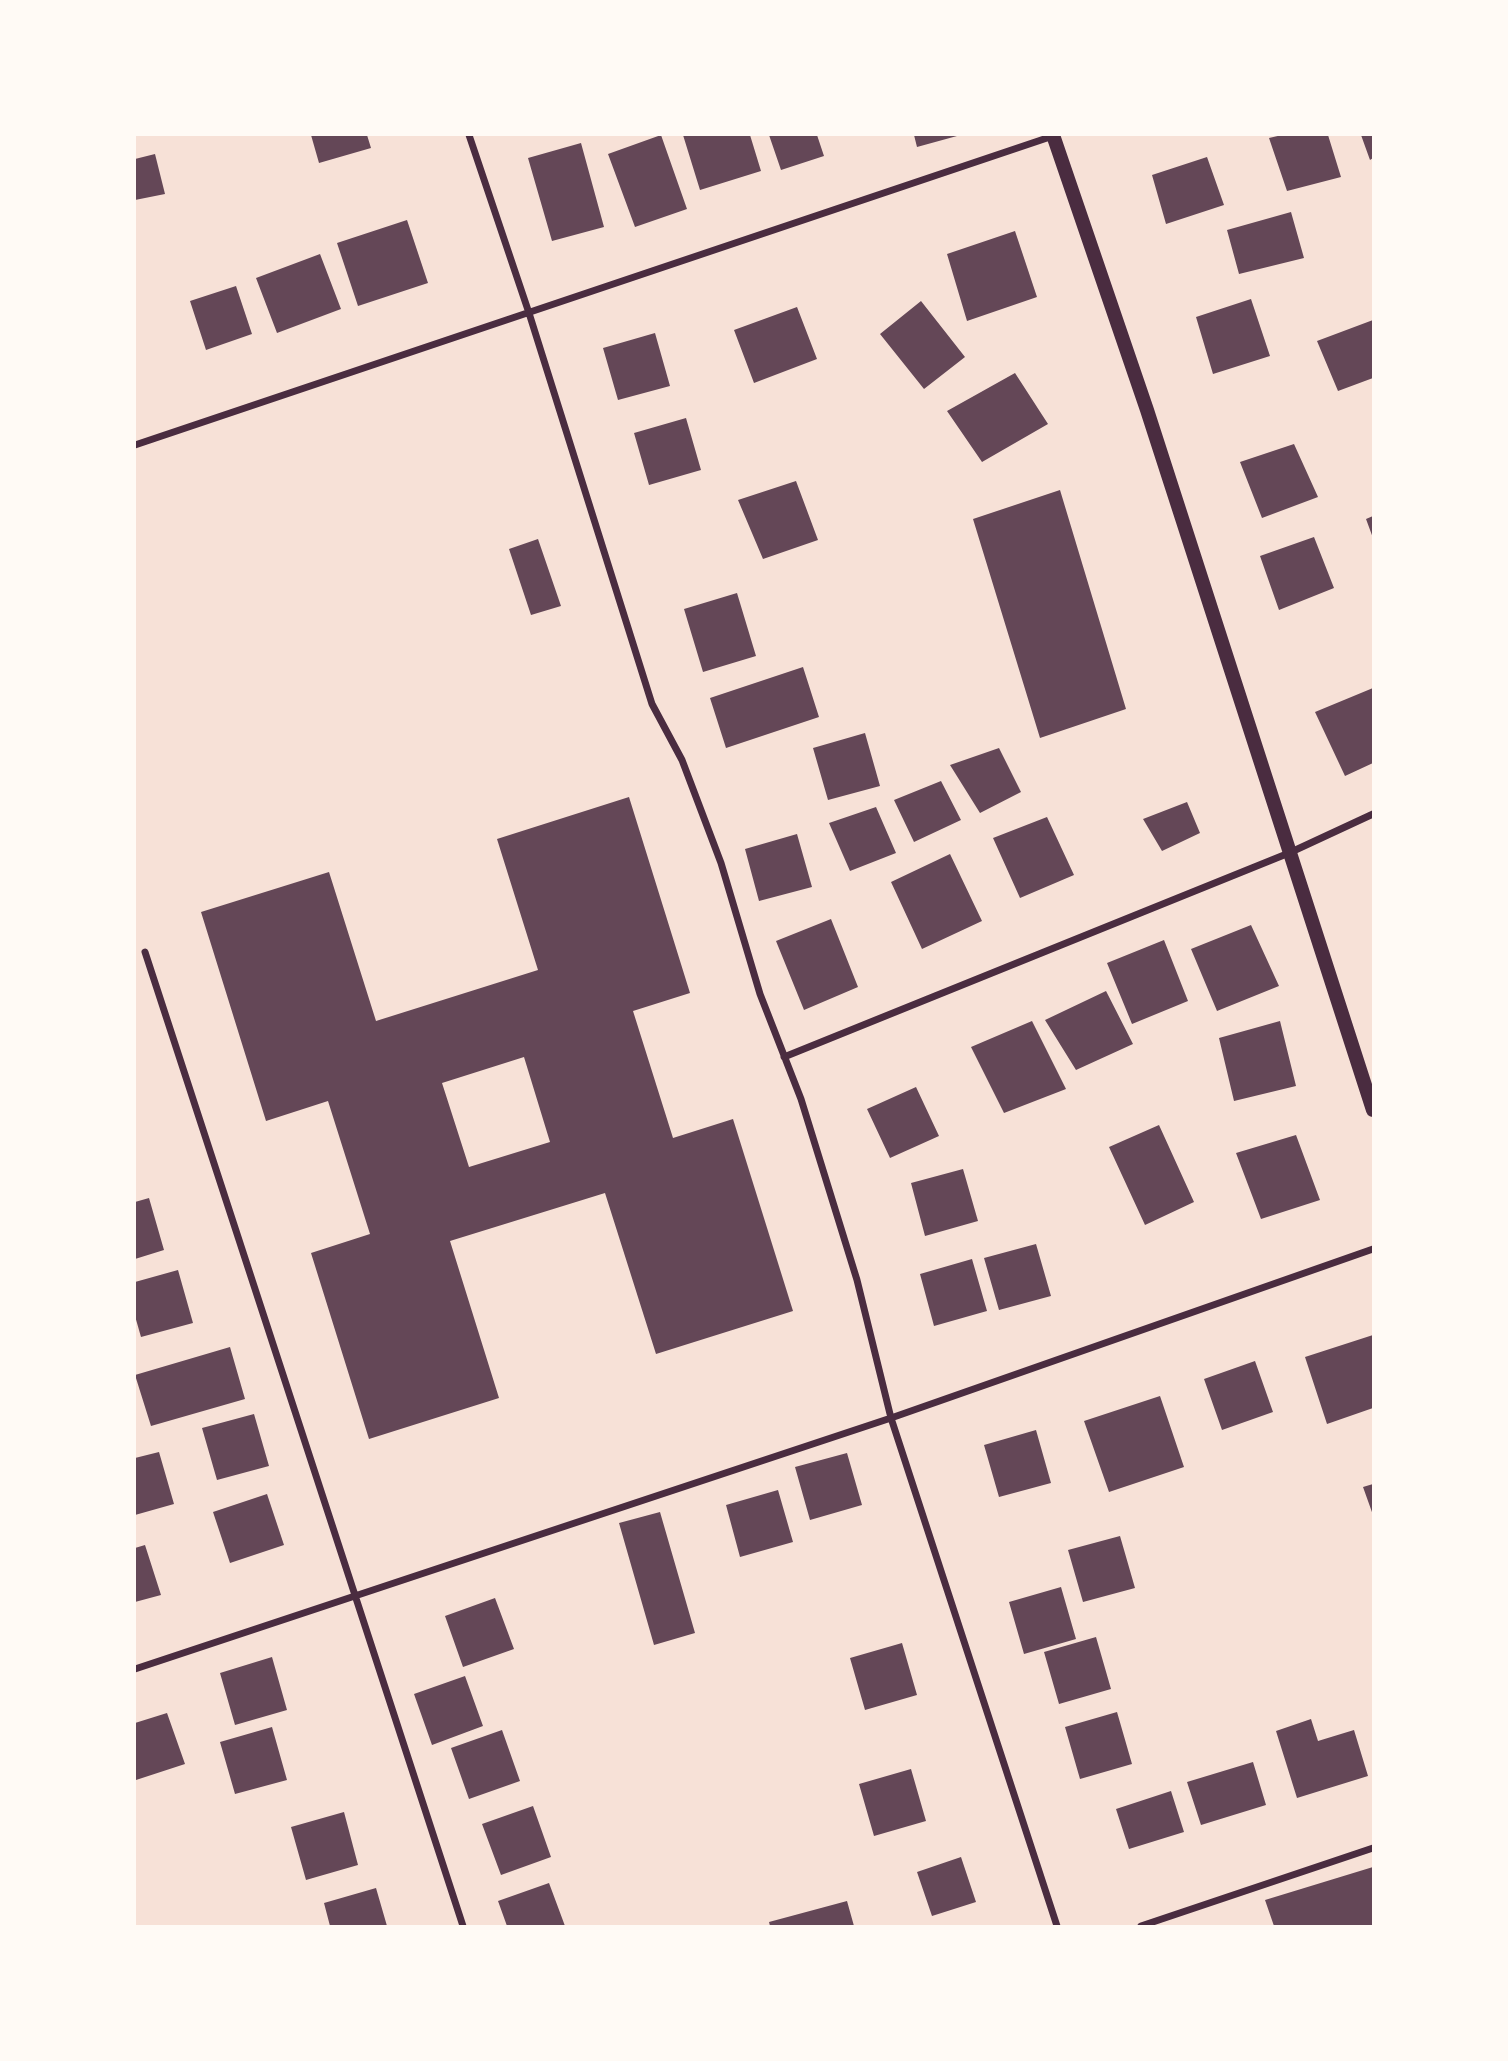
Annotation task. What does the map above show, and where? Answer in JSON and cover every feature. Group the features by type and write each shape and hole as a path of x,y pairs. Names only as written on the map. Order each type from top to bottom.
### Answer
{"main road":[{"path":"1055,135 1152,424 1373,1110"}],"street":[{"path":"469,135 529,313 652,704 682,760 721,863 760,994 801,1099 857,1280 891,1418 1057,1926"},
{"path":"135,445 1055,135"},
{"path":"784,1056 1289,853 1373,814"},
{"path":"145,952 463,1926"},
{"path":"135,1669 891,1418 1373,1249"},
{"path":"1141,1926 1373,1848"}],"building":[{"path":"311,135 367,135 371,148 319,163"},
{"path":"661,135 687,209 635,227 608,154"},
{"path":"683,135 750,135 761,171 700,190"},
{"path":"769,135 817,135 824,156 781,170"},
{"path":"914,135 957,135 957,136 917,147"},
{"path":"1282,135 1328,135 1341,177 1287,191 1269,138"},
{"path":"1361,135 1373,135 1373,158 1370,160"},
{"path":"581,143 604,227 552,241 528,158"},
{"path":"155,154 165,194 135,200 135,159"},
{"path":"1207,157 1224,205 1166,224 1152,175"},
{"path":"1291,212 1304,258 1239,274 1227,230"},
{"path":"407,220 428,283 358,306 337,243"},
{"path":"1015,231 1037,297 967,321 947,254"},
{"path":"320,254 341,309 277,333 256,278"},
{"path":"236,286 252,334 206,350 190,301"},
{"path":"1251,299 1270,356 1213,374 1196,317"},
{"path":"921,301 965,357 924,389 880,334"},
{"path":"797,307 817,359 754,383 734,330"},
{"path":"1373,320 1373,378 1338,391 1317,341"},
{"path":"655,333 670,386 618,400 603,348"},
{"path":"1015,373 1048,424 982,462 947,411"},
{"path":"686,418 701,470 649,485 634,433"},
{"path":"1294,444 1318,497 1262,518 1240,462"},
{"path":"796,481 818,540 763,559 738,500"},
{"path":"1060,490 1126,709 1040,738 973,519"},
{"path":"1373,516 1373,538 1366,519"},
{"path":"1314,537 1334,588 1279,610 1260,556"},
{"path":"538,539 561,606 531,615 509,549"},
{"path":"737,593 756,656 703,672 684,609"},
{"path":"803,667 819,717 726,748 710,698"},
{"path":"1373,688 1373,763 1345,776 1315,712"},
{"path":"865,733 880,786 828,800 813,748"},
{"path":"999,748 1021,792 980,813 950,765"},
{"path":"941,781 961,820 914,842 894,800"},
{"path":"629,797 690,993 633,1011 673,1138 733,1119 793,1311 656,1354 605,1193 450,1241 499,1398 369,1439 311,1253 370,1234 328,1101 266,1121 201,912 329,872 376,1021 538,970 497,839","holes":["524,1057 550,1142 469,1167 442,1083"]},
{"path":"1187,802 1200,833 1162,851 1143,819"},
{"path":"876,807 896,853 850,871 829,823"},
{"path":"1047,817 1074,875 1020,898 993,838"},
{"path":"797,834 812,887 759,901 745,849"},
{"path":"950,854 982,921 922,949 891,882"},
{"path":"831,919 858,987 804,1010 776,941"},
{"path":"1251,925 1279,986 1217,1011 1191,949"},
{"path":"1164,940 1188,1001 1132,1024 1107,963"},
{"path":"1106,991 1133,1044 1076,1070 1045,1020"},
{"path":"1032,1021 1066,1089 1004,1113 971,1047"},
{"path":"1280,1021 1296,1086 1234,1101 1219,1038"},
{"path":"916,1087 939,1136 890,1158 867,1109"},
{"path":"1159,1125 1194,1202 1145,1225 1109,1147"},
{"path":"1296,1135 1320,1200 1261,1219 1236,1153"},
{"path":"963,1169 978,1221 925,1236 911,1183"},
{"path":"149,1198 164,1250 135,1259 135,1202"},
{"path":"1036,1244 1051,1296 999,1310 984,1258"},
{"path":"972,1259 987,1311 934,1326 920,1274"},
{"path":"178,1270 193,1323 141,1337 135,1316 135,1282"},
{"path":"1373,1335 1373,1408 1327,1424 1305,1357"},
{"path":"230,1347 245,1399 151,1426 135,1375"},
{"path":"1255,1361 1273,1412 1222,1430 1204,1379"},
{"path":"1160,1396 1184,1467 1109,1492 1084,1421"},
{"path":"254,1414 269,1466 217,1480 202,1428"},
{"path":"1036,1430 1051,1483 999,1497 984,1445"},
{"path":"159,1452 174,1504 135,1515 135,1458"},
{"path":"847,1453 862,1505 810,1520 795,1467"},
{"path":"1373,1484 1373,1515 1363,1487"},
{"path":"778,1490 793,1542 740,1557 726,1505"},
{"path":"267,1494 284,1545 230,1563 213,1512"},
{"path":"660,1512 695,1633 654,1645 619,1523"},
{"path":"1120,1536 1135,1588 1083,1602 1068,1550"},
{"path":"145,1545 161,1595 135,1602 135,1548"},
{"path":"1061,1587 1076,1639 1024,1654 1009,1602"},
{"path":"495,1598 514,1649 463,1667 445,1616"},
{"path":"1096,1637 1111,1689 1059,1704 1044,1652"},
{"path":"902,1643 917,1695 865,1710 850,1658"},
{"path":"272,1657 287,1710 235,1725 220,1673"},
{"path":"465,1676 483,1726 432,1745 414,1694"},
{"path":"1117,1712 1132,1764 1080,1779 1065,1727"},
{"path":"167,1713 185,1764 136,1780 135,1723"},
{"path":"1311,1719 1318,1741 1354,1730 1368,1776 1297,1798 1276,1731"},
{"path":"272,1727 287,1780 235,1794 220,1742"},
{"path":"502,1730 520,1781 469,1799 451,1748"},
{"path":"1253,1762 1266,1805 1201,1825 1187,1782"},
{"path":"911,1769 926,1821 874,1836 859,1784"},
{"path":"1171,1791 1184,1832 1129,1849 1116,1809"},
{"path":"533,1806 551,1857 501,1875 482,1824"},
{"path":"344,1812 358,1865 306,1880 291,1827"},
{"path":"961,1857 976,1902 932,1916 917,1872"},
{"path":"1373,1867 1373,1926 1274,1926 1265,1900"},
{"path":"549,1883 565,1926 507,1926 498,1901"},
{"path":"376,1888 387,1926 330,1926 324,1903"},
{"path":"847,1901 854,1926 770,1926 769,1922"}]}
